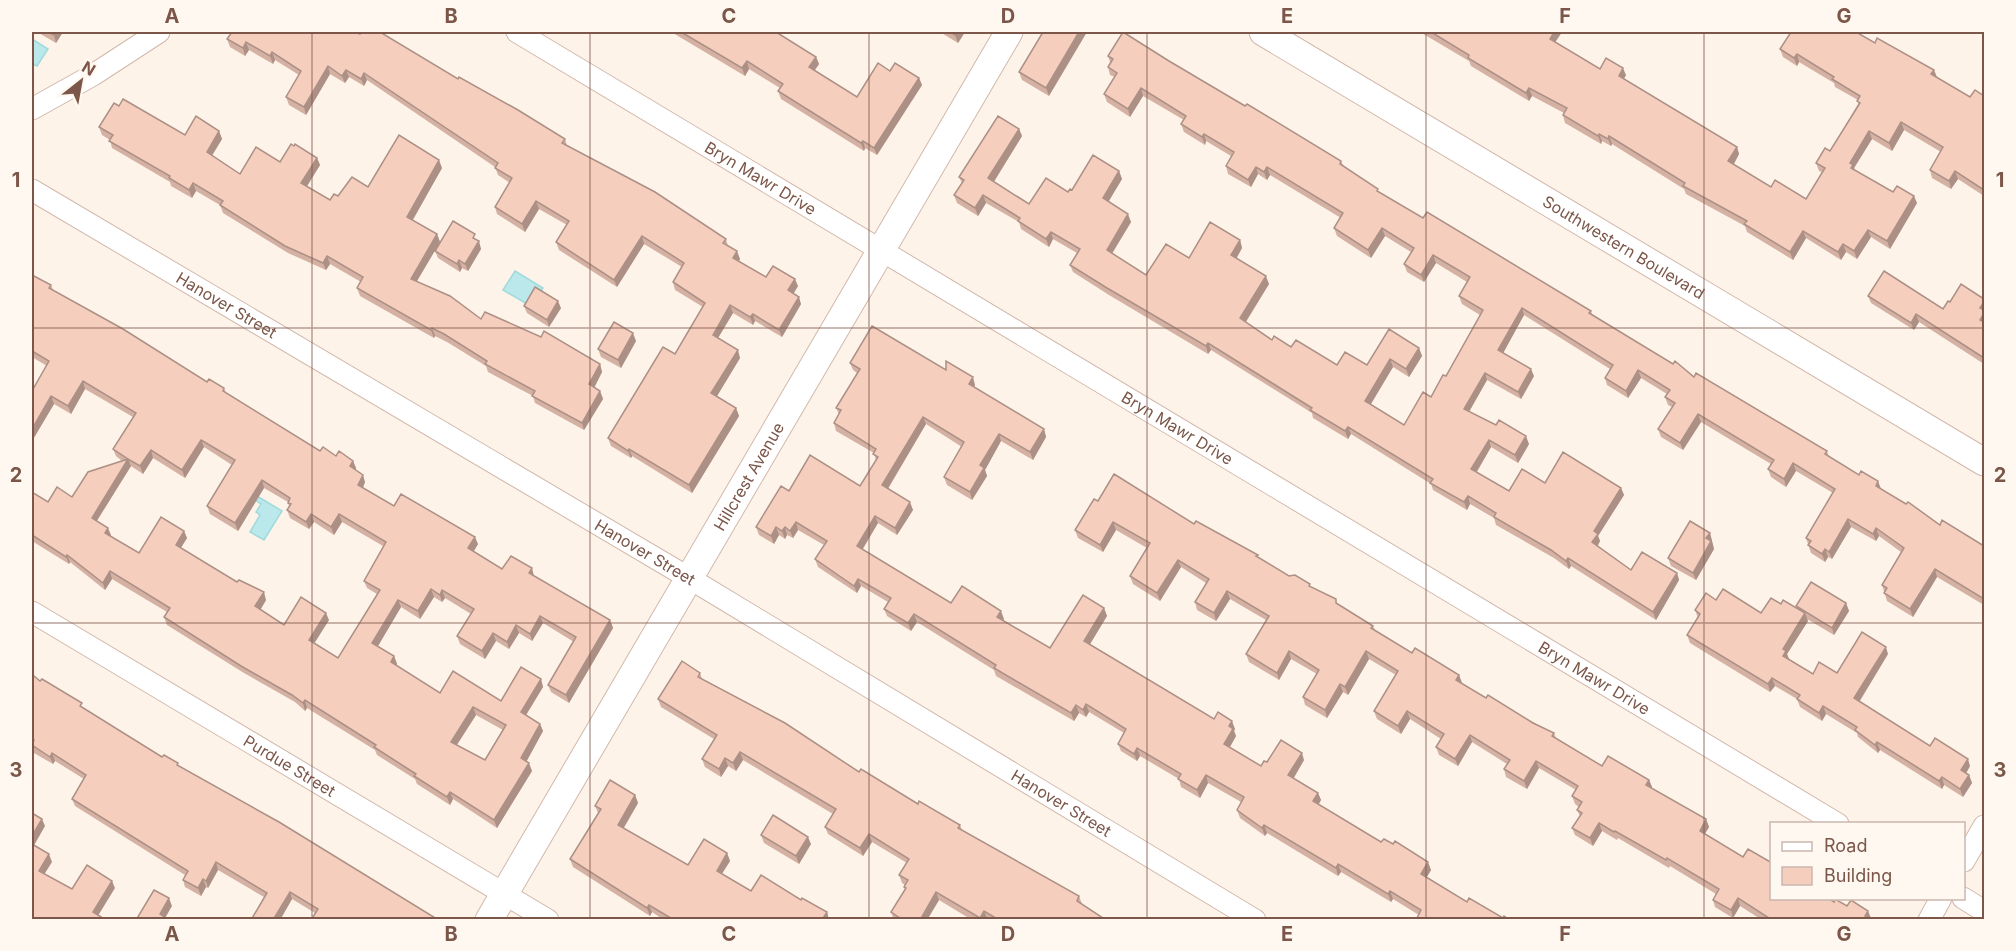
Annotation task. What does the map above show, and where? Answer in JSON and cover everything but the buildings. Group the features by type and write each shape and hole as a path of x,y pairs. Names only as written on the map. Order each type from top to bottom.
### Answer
{"street":[{"path":"32,110 93,75 159,32"},
{"name":"Bryn Mawr Drive","path":"517,32 1835,822"},
{"name":"Hillcrest Avenue","path":"489,920 1009,32"},
{"name":"Southwestern Boulevard","path":"1263,32 1984,462"},
{"name":"Hanover Street","path":"32,190 689,578 1255,920"},
{"name":"Purdue Street","path":"32,612 548,920"},
{"path":"1965,859 1984,826"},
{"path":"1965,899 1984,911"},
{"path":"1929,920 1940,900"}],"water":[{"path":"32,39 48,49 37,66 33,64 32,66"},
{"path":"515,271 543,288 532,307 503,290"},
{"path":"257,496 282,511 264,540 250,532 260,515 256,512 261,504 255,500"}]}
